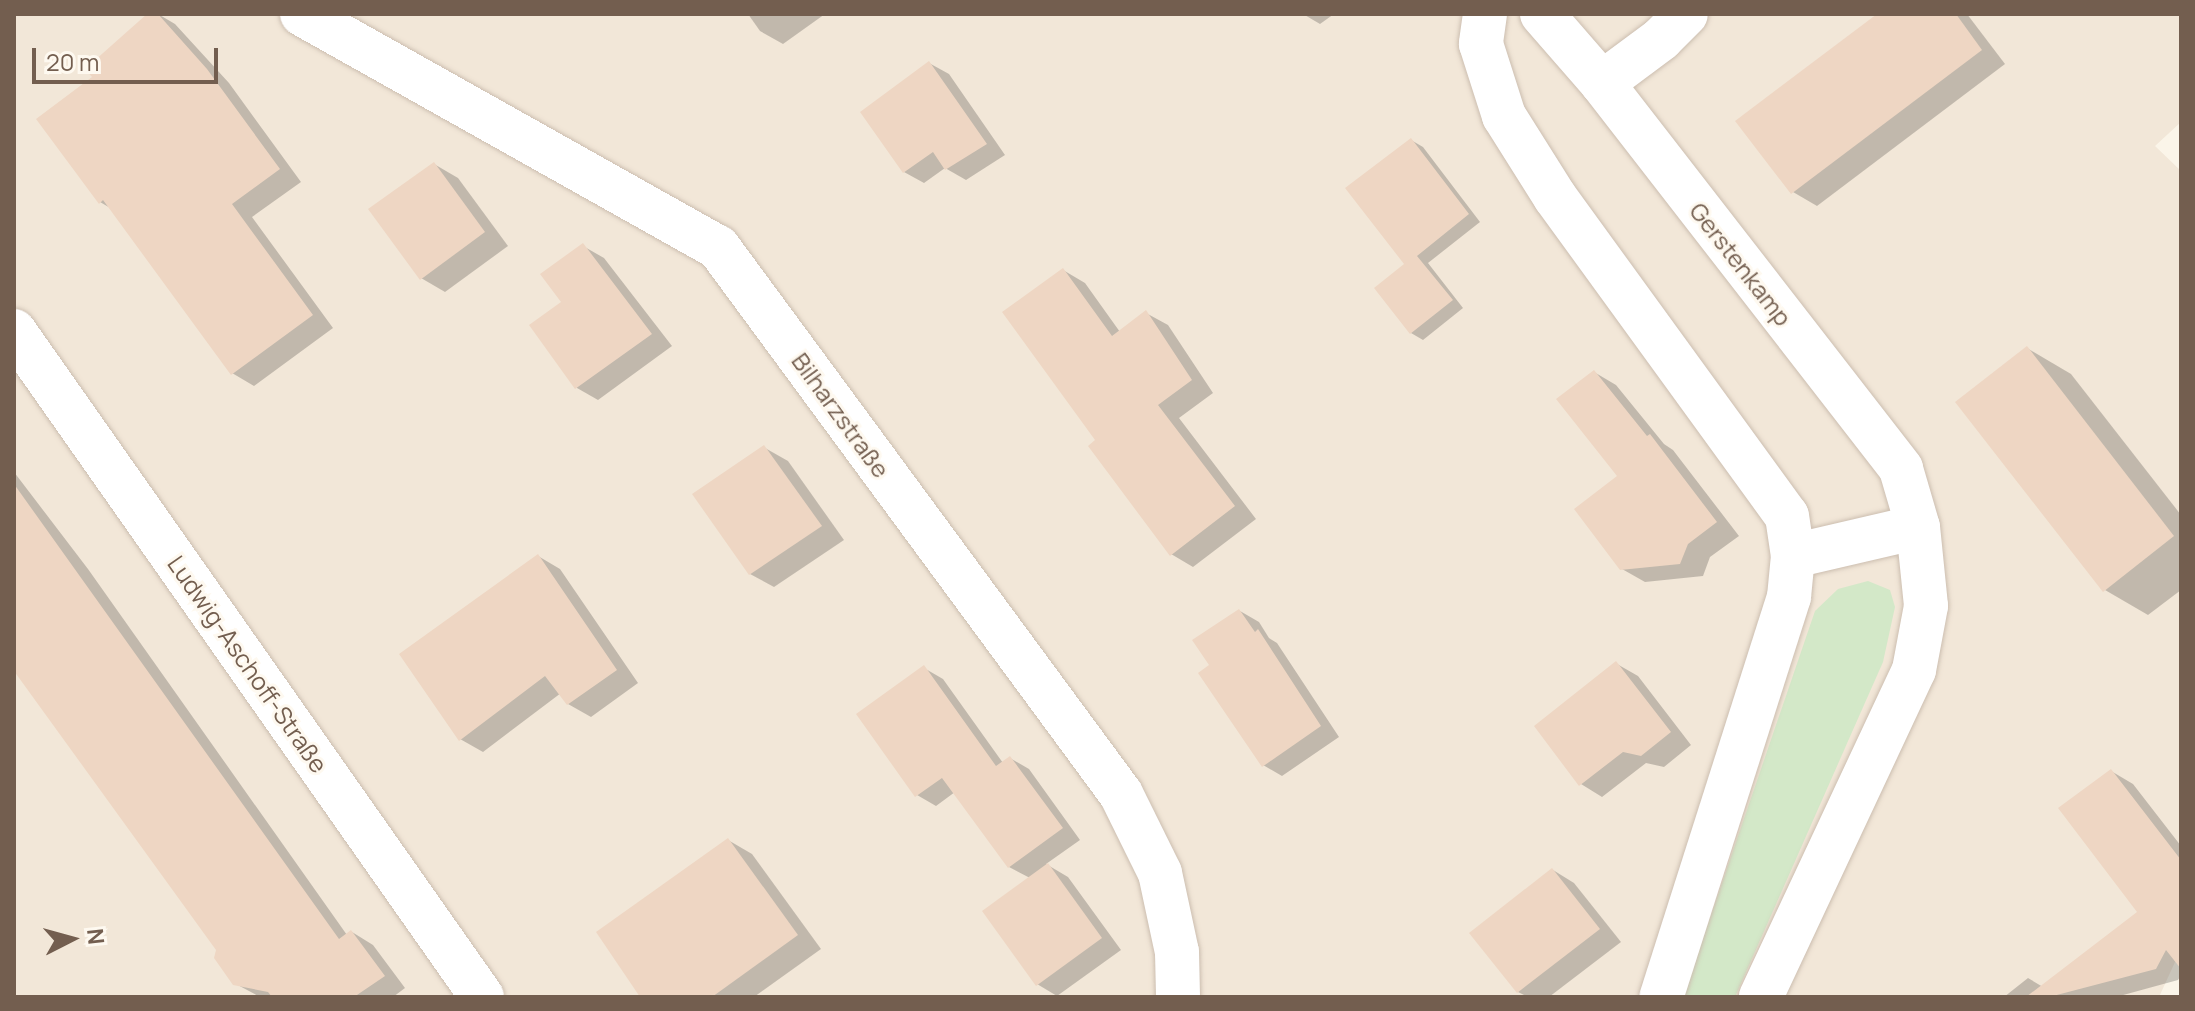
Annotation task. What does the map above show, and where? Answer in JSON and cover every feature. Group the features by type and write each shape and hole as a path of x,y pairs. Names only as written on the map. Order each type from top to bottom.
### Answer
{"street":[{"name":"Bilharzstraße","path":"302,14 718,247 1121,794 1160,873 1177,952 1178,997"},
{"path":"1485,14 1481,44 1504,116 1555,197 1787,516 1793,556 1789,597 1661,997"},
{"name":"Gerstenkamp","path":"1542,14 1602,83 1901,469 1918,527 1926,606 1914,670 1761,997"},
{"path":"1602,83 1661,39 1686,14"},
{"name":"Ludwig-Aschoff-Straße","path":"14,331 482,997"},
{"path":"1793,556 1918,527"}],"shaded area":[{"path":"14,14 2181,14 2181,122 2155,146 2181,171 2181,949 2159,997 14,997"}],"green space":[{"path":"1868,581 1890,590 1895,607 1883,662 1735,997 1683,997 1815,611 1838,589"}],"building":[{"path":"147,14 158,14 207,69 280,169 232,204 313,315 231,375 103,200 99,204 36,119 92,77 85,69"},
{"path":"1877,14 1956,14 1982,50 1791,194 1735,121"},
{"path":"929,61 987,144 945,170 933,152 903,173 860,112"},
{"path":"1411,138 1469,214 1417,256 1453,300 1410,334 1374,288 1404,264 1345,188"},
{"path":"434,162 485,232 420,280 368,209"},
{"path":"583,243 652,334 575,389 529,325 561,302 540,274"},
{"path":"1063,268 1112,336 1146,310 1192,380 1158,405 1235,506 1170,556 1088,446 1095,440 1002,312"},
{"path":"2027,346 2174,536 2103,592 1955,402"},
{"path":"1594,370 1647,436 1650,434 1717,522 1688,544 1680,564 1620,570 1574,509 1617,476 1556,399"},
{"path":"764,445 822,526 749,575 692,494"},
{"path":"14,484 339,939 351,930 385,976 354,997 272,997 268,992 233,985 214,958 216,950 14,671"},
{"path":"538,554 617,670 567,705 545,676 459,741 399,654"},
{"path":"1239,609 1255,632 1258,629 1321,726 1262,767 1198,673 1209,665 1192,640"},
{"path":"1616,661 1671,732 1641,756 1623,752 1579,786 1534,726"},
{"path":"924,665 996,766 1010,756 1063,828 1008,868 942,778 915,797 856,714"},
{"path":"2111,769 2181,860 2181,969 2166,950 2156,969 2049,997 2026,997 2137,912 2058,808"},
{"path":"728,838 798,935 712,997 640,997 596,932"},
{"path":"1048,863 1102,938 1036,986 982,911"},
{"path":"1552,868 1600,929 1517,993 1469,933"}]}
